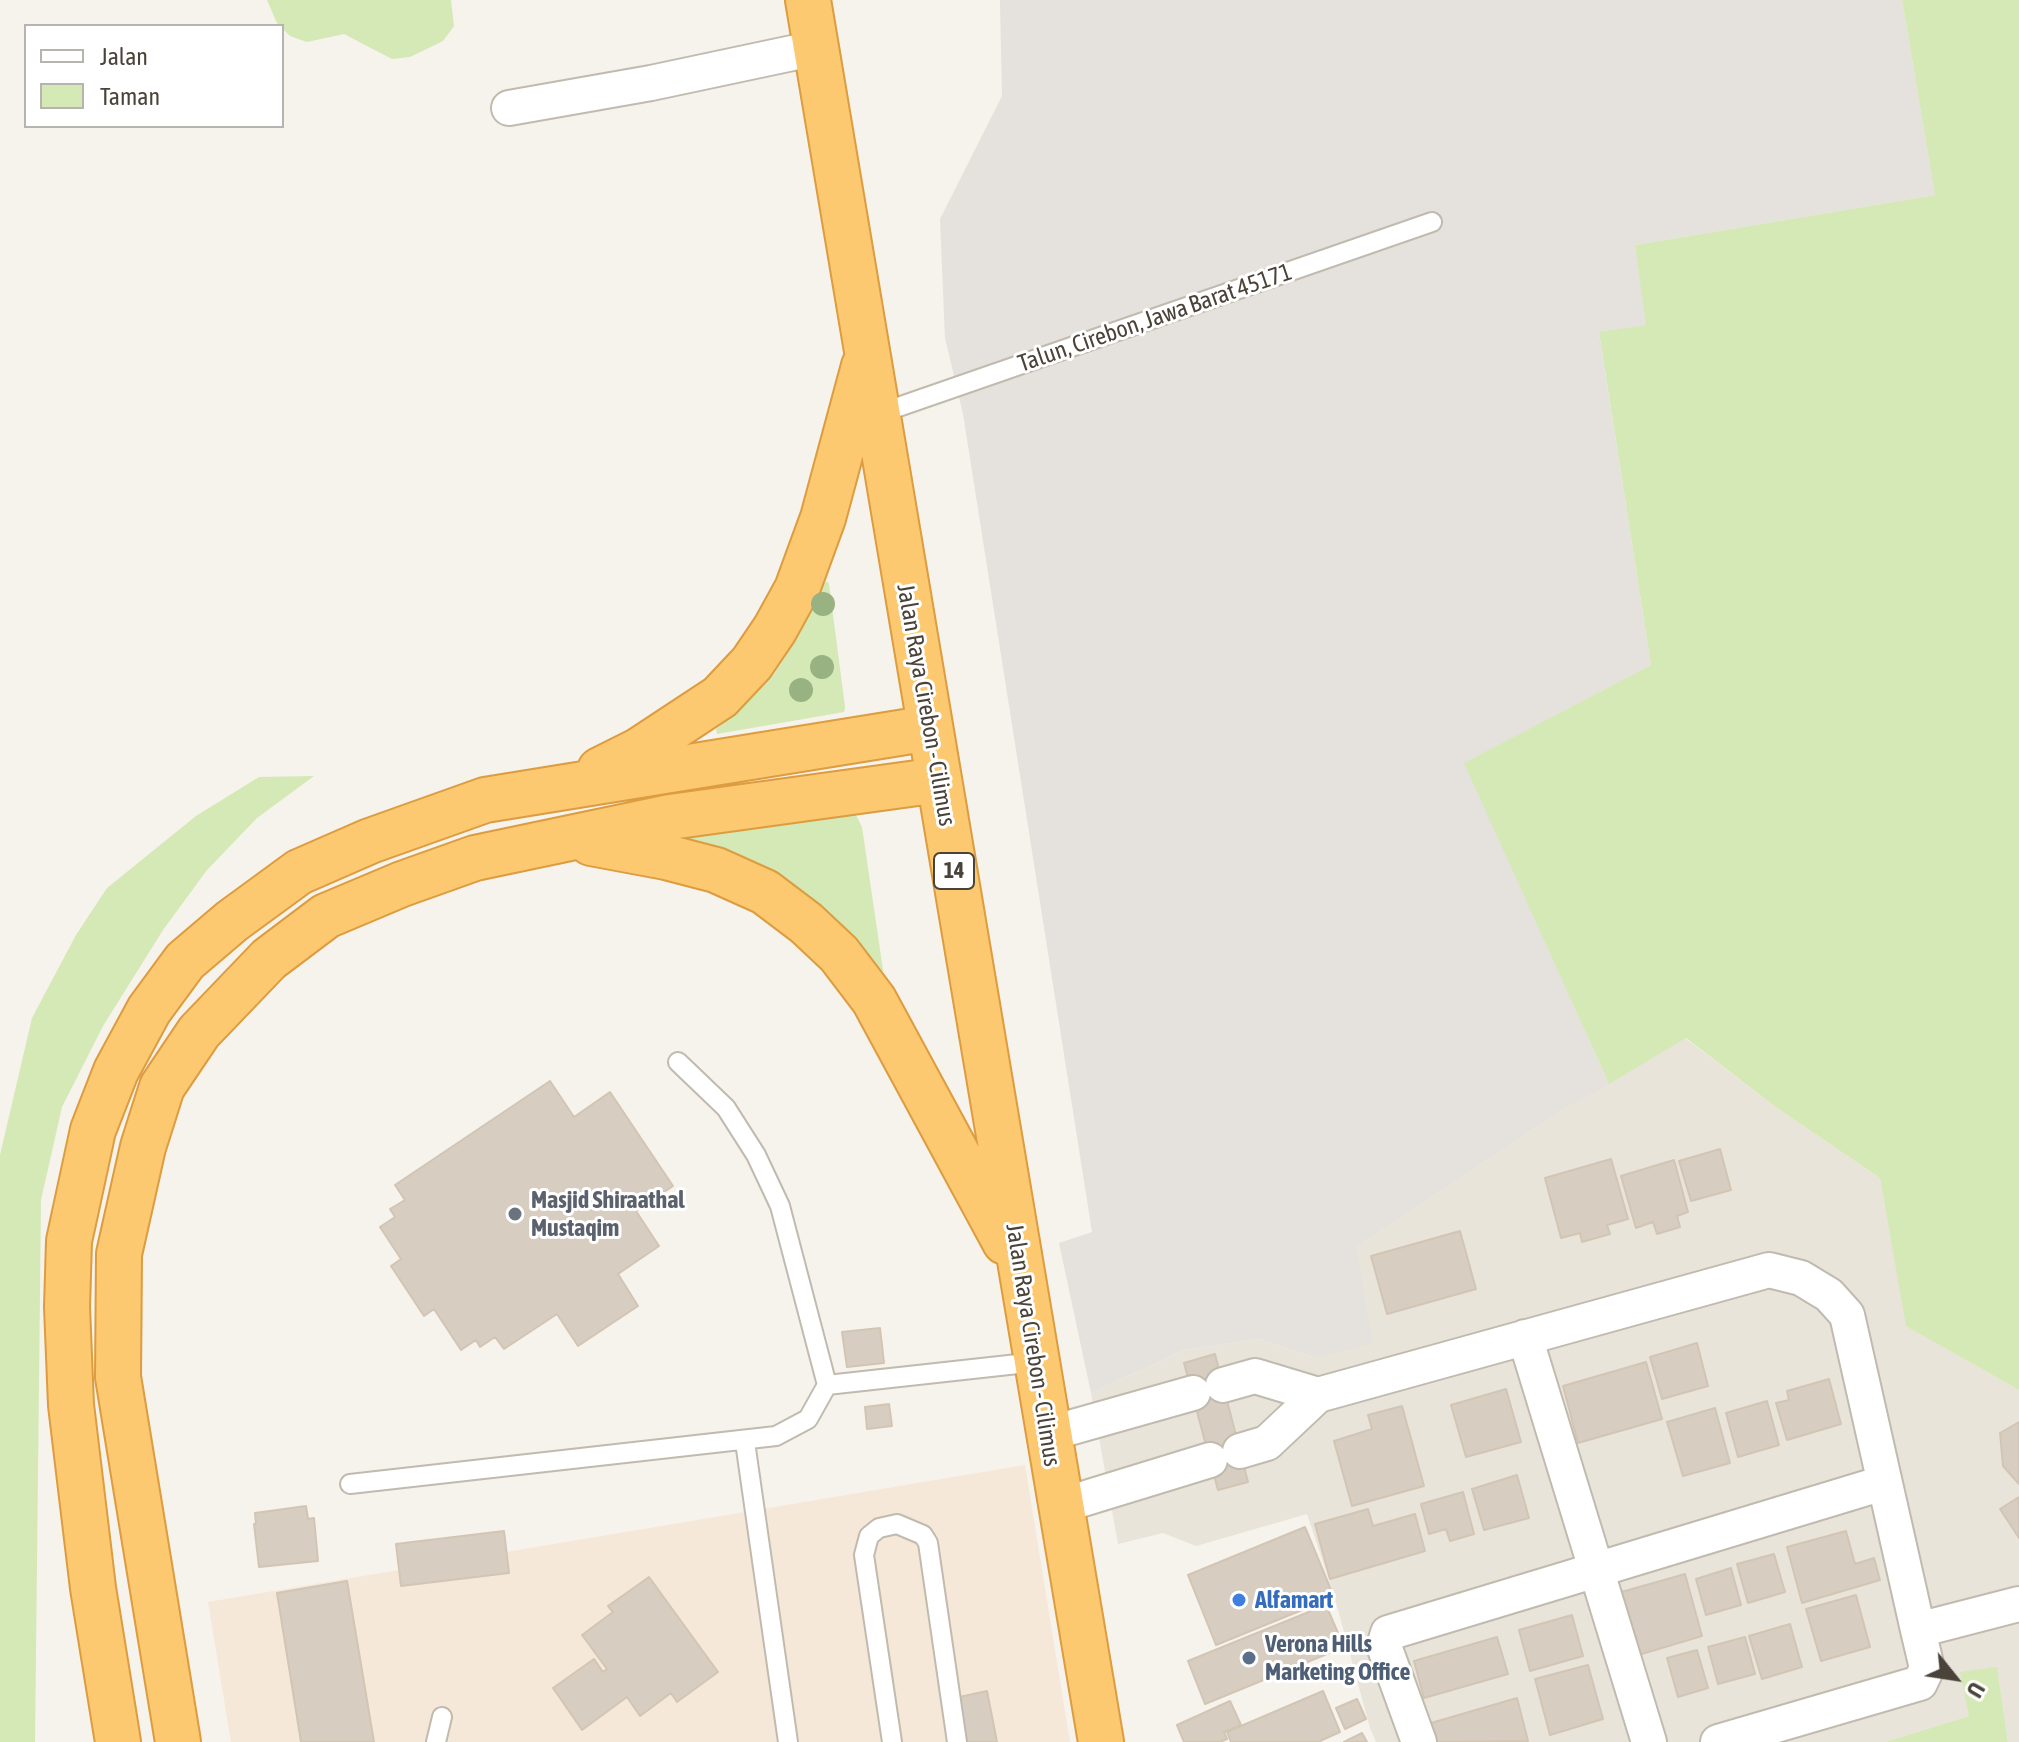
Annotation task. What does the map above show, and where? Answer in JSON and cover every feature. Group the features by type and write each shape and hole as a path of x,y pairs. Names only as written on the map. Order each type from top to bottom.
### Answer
{"highway":[{"name":"Jalan Raya Cirebon - Cilimus","path":"808,0 1101,1742"},
{"path":"561,788 638,751 688,721 720,697 752,663 797,589 823,518 867,353"},
{"path":"118,1742 93,1588 71,1405 67,1307 69,1241 93,1130 116,1071 149,1010 185,961 232,921 299,872 370,841 485,800 930,728"},
{"path":"178,1742 118,1377 119,1254 143,1147 162,1087 199,1032 269,959 326,916 475,858 670,817 939,780"},
{"path":"570,840 666,857 716,870 765,892 806,923 839,954 874,1000 1021,1272"}],"street":[{"path":"509,108 651,83 816,48"},
{"path":"1060,1506 1267,1443 1318,1395 1769,1270 1801,1278 1829,1295 1847,1315 1883,1483 1934,1626 1927,1668 1920,1683 1718,1742"},
{"path":"1525,1337 1649,1742"},
{"path":"1048,1434 1255,1376 1318,1395"},
{"path":"1419,1742 1384,1646 1388,1633 1883,1483"},
{"path":"1934,1626 2019,1604"}],"lane":[{"name":"Talun, Cirebon, Jawa Barat 45171","path":"878,414 1432,222"},
{"path":"350,1484 745,1442 776,1436 808,1419 827,1385 780,1206 756,1155 726,1108 678,1062"},
{"path":"827,1385 1036,1362"},
{"path":"745,1442 788,1742"},
{"path":"892,1742 864,1555 869,1536 879,1528 897,1524 923,1535 928,1543 957,1742"},
{"path":"436,1742 442,1717"}],"shaded area":[{"path":"1000,0 1902,0 1935,195 1635,245 1647,325 1599,333 1651,665 1465,763 1609,1084 1567,1107 1356,1247 1373,1343 1316,1358 1259,1339 1184,1350 1091,1393 1059,1243 1092,1232 963,414 945,338 940,219 1002,96"},
{"path":"1685,1038 1777,1108 1880,1178 1907,1326 2019,1390 2019,1742 2008,1742 1997,1668 1969,1716 1885,1742 1376,1742 1307,1514 1196,1546 1163,1533 1118,1544 1091,1393 1184,1350 1259,1339 1316,1358 1356,1247 1567,1107"},
{"path":"1025,1465 1070,1742 231,1742 208,1602"}],"green space":[{"path":"267,0 451,0 454,26 443,41 410,57 392,59 344,34 307,42 290,36 284,30 284,24 277,23"},
{"path":"1902,0 2019,0 2019,1390 1906,1326 1880,1178 1777,1108 1686,1038 1609,1084 1464,763 1651,665 1599,332 1646,325 1635,245 1935,195"},
{"path":"827,581 844,712 717,734 716,729 739,711 774,674 798,637 822,585"},
{"path":"314,776 257,818 207,870 163,930 103,1026 62,1107 41,1200 35,1742 0,1742 0,1155 32,1018 76,935 107,888 196,816 259,777"},
{"path":"842,813 856,815 862,827 883,970 881,974 729,853 691,839"},
{"path":"1997,1667 2008,1742 1885,1742 1969,1716 1960,1672"}],"building":[{"name":"Masjid Shiraathal Mustaqim","path":"550,1081 574,1117 610,1092 673,1186 636,1211 659,1246 618,1274 638,1306 578,1346 557,1314 504,1349 495,1337 480,1347 476,1340 461,1350 434,1309 424,1316 391,1266 401,1259 380,1227 395,1217 390,1209 405,1200 395,1185"},
{"path":"1720,1149 1731,1190 1691,1201 1679,1161"},
{"path":"1611,1159 1628,1219 1607,1225 1610,1234 1582,1242 1580,1233 1561,1238 1545,1178"},
{"path":"1674,1160 1688,1212 1677,1216 1680,1227 1657,1234 1653,1222 1636,1228 1621,1176"},
{"path":"1460,1231 1476,1289 1387,1314 1371,1256"},
{"path":"880,1328 884,1363 847,1367 842,1332"},
{"path":"1697,1343 1708,1386 1662,1399 1650,1357"},
{"path":"1215,1354 1248,1482 1218,1490 1184,1363"},
{"path":"1646,1362 1662,1419 1578,1443 1563,1386"},
{"path":"1829,1379 1841,1424 1787,1440 1776,1403 1789,1400 1787,1391"},
{"path":"1506,1389 1521,1442 1466,1457 1451,1405"},
{"path":"1767,1401 1779,1445 1738,1457 1726,1413"},
{"path":"889,1404 892,1426 867,1429 865,1407"},
{"path":"1402,1406 1424,1486 1352,1506 1334,1441 1372,1429 1368,1415"},
{"path":"1715,1408 1730,1463 1683,1476 1667,1422"},
{"path":"2019,1422 2019,1484 2003,1466 2000,1433"},
{"path":"1517,1475 1529,1518 1484,1530 1472,1489"},
{"path":"1463,1492 1474,1534 1450,1541 1446,1529 1429,1534 1421,1504"},
{"path":"2019,1497 2019,1538 2000,1509"},
{"path":"306,1506 308,1519 314,1518 318,1561 259,1567 255,1513"},
{"path":"1368,1509 1373,1526 1415,1514 1425,1551 1330,1579 1315,1524"},
{"path":"1305,1527 1334,1597 1216,1645 1188,1575"},
{"path":"504,1531 509,1573 401,1586 396,1544"},
{"path":"1846,1531 1855,1564 1874,1558 1880,1580 1802,1603 1787,1547"},
{"path":"1774,1554 1785,1592 1748,1603 1737,1564"},
{"path":"1731,1568 1741,1605 1706,1615 1696,1579"},
{"path":"1685,1574 1702,1636 1635,1656 1618,1593"},
{"path":"649,1577 718,1672 677,1702 671,1693 640,1716 627,1697 582,1730 553,1688 594,1659 603,1672 607,1669 582,1635 613,1612 608,1606"},
{"path":"347,1581 374,1742 301,1742 277,1593"},
{"path":"1856,1595 1870,1647 1821,1661 1806,1609"},
{"path":"1326,1605 1344,1647 1205,1704 1188,1661"},
{"path":"1572,1615 1583,1656 1530,1671 1519,1630"},
{"path":"1790,1624 1802,1667 1762,1679 1749,1636"},
{"path":"1497,1637 1508,1674 1424,1698 1414,1661"},
{"path":"1745,1637 1755,1674 1718,1684 1708,1647"},
{"path":"1697,1650 1708,1688 1678,1697 1667,1658"},
{"path":"1588,1665 1603,1719 1550,1735 1535,1679"},
{"path":"987,1691 997,1742 963,1742 955,1698"},
{"path":"1323,1691 1340,1732 1318,1742 1231,1742 1227,1732"},
{"path":"1517,1698 1528,1741 1436,1742 1431,1723"},
{"path":"1357,1699 1366,1719 1345,1729 1336,1708"},
{"path":"1230,1701 1241,1725 1224,1732 1227,1739 1220,1742 1184,1742 1177,1725"},
{"path":"1362,1733 1367,1742 1344,1742"}],"place":[{"name":"Masjid Shiraathal Mustaqim","path":"515,1214"},
{"name":"Alfamart","path":"1239,1600"},
{"name":"Verona Hills Marketing Office","path":"1249,1658"}]}
